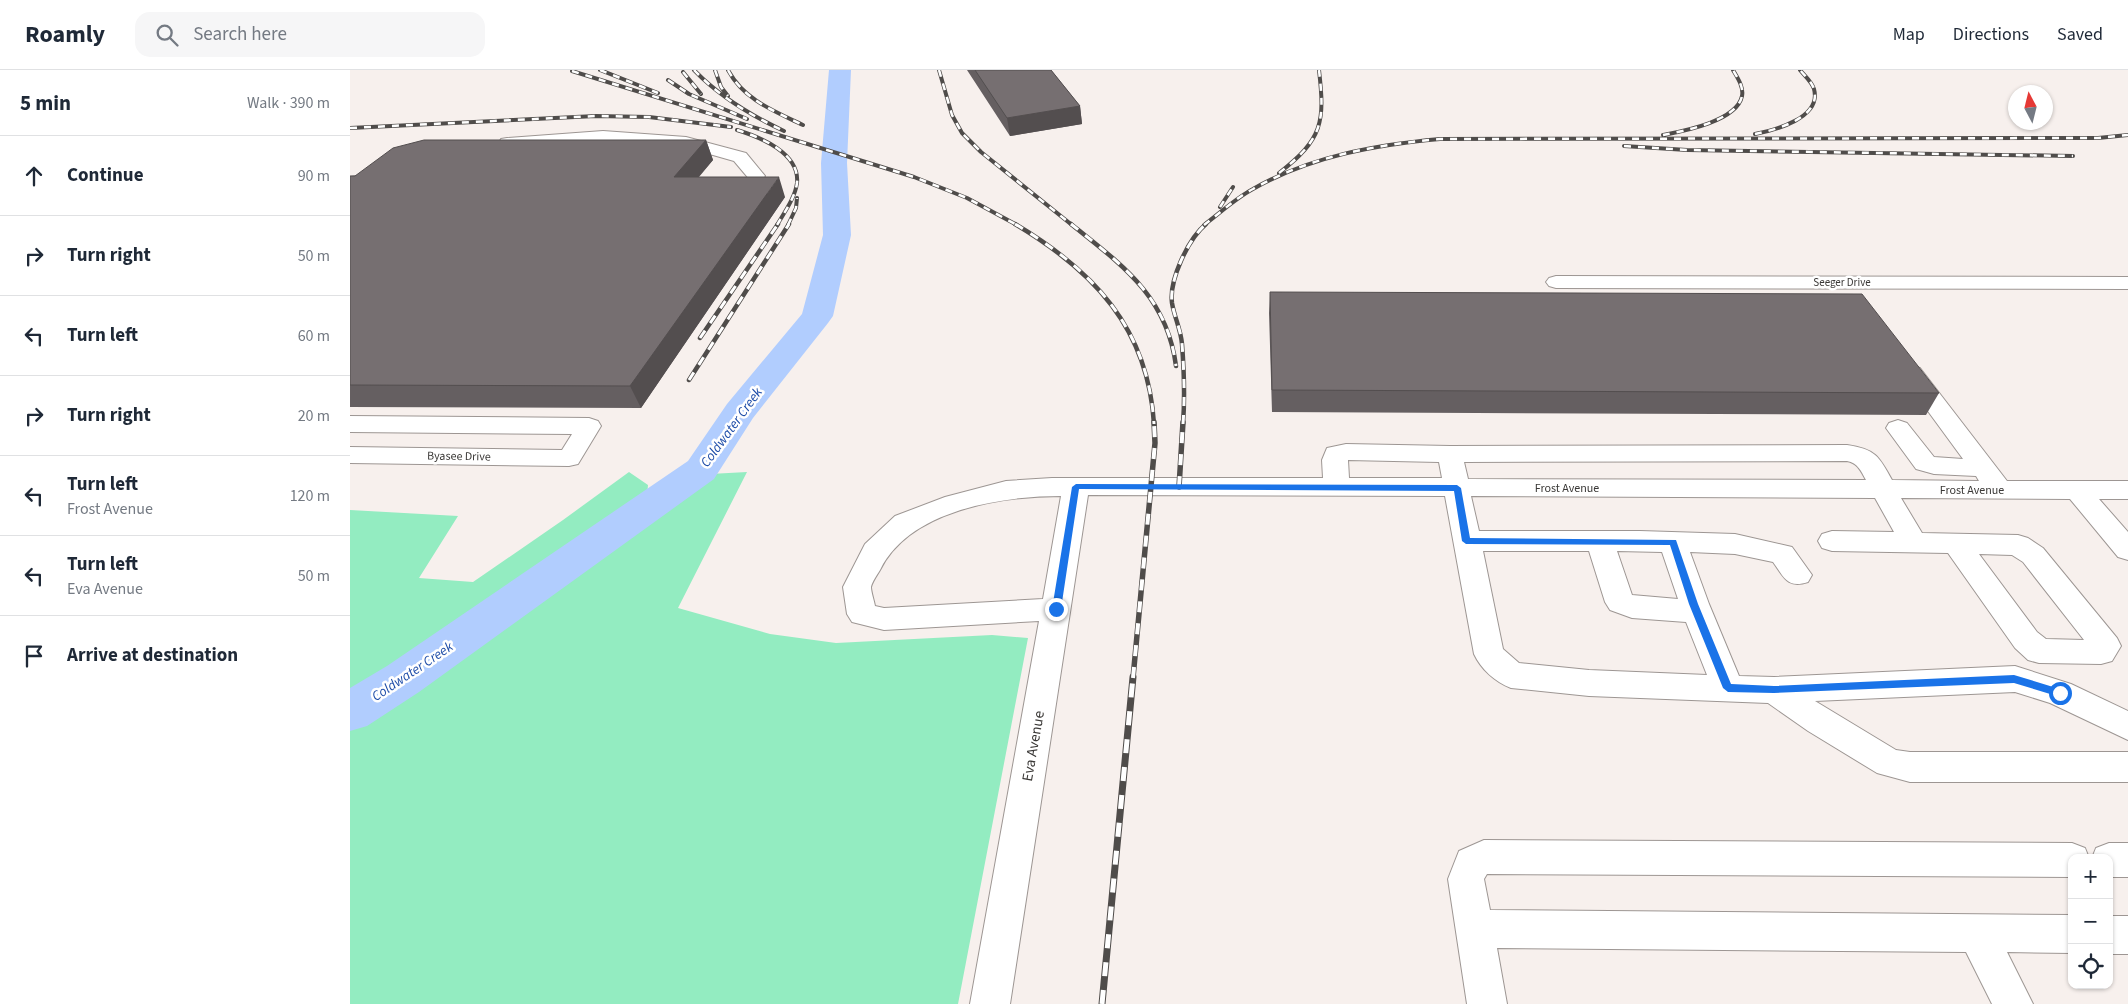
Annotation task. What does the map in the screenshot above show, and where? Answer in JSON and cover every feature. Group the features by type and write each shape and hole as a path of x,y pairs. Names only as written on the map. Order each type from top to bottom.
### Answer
{"street":[{"path":"494,144 604,136 686,142 740,157 756,176"},
{"name":"Seeger Drive","path":"1556,282 2128,283"},
{"path":"1901,358 2000,490"},
{"name":"Byasee Drive","path":"350,424 589,426 569,458 350,455"},
{"path":"1898,428 1925,463 1934,466 1984,468"},
{"path":"1337,488 1336,454 1346,452 1450,454 1847,453 1861,455 1870,463 1897,516 1914,543"},
{"path":"1450,454 1489,654 1511,675 1589,683 1774,690 2014,679 2060,693 2128,726"},
{"name":"Frost Avenue","path":"1056,609 884,619 862,614 857,587 875,551 905,522 954,503 1006,490 1076,487 2128,490"},
{"name":"Eva Avenue","path":"990,1004 1076,487"},
{"path":"2077,490 2128,550"},
{"path":"1466,541 1735,544 1782,554 1798,575"},
{"path":"1600,541 1620,602 1632,607 1685,610 1694,604"},
{"path":"1832,541 2018,545 2033,555 2106,646 2101,652 2039,651 2026,640 1956,544"},
{"path":"1673,542 1694,604 1728,688"},
{"path":"1774,690 1819,722 1889,764 1910,767 2128,768"},
{"path":"1487,1004 1466,879 1472,863 1484,857 2068,860"},
{"path":"2113,860 2128,860"},
{"path":"1474,929 2068,934"},
{"path":"1977,934 2012,1004"},
{"path":"2113,935 2128,935"}],"green space":[{"path":"629,472 648,485 647,496 428,654 350,702 350,510 458,516 419,578 473,582"},
{"path":"747,472 678,608 770,634 836,643 992,635 1028,638 958,1004 350,1004 350,729 394,702 710,474"}],"building":[{"path":"975,70 1051,70 1080,106 1007,118"},
{"path":"424,140 706,140 674,177 779,177 630,386 350,385 350,176 355,176 393,148"},
{"path":"1270,292 1862,294 1939,393 1272,390"}],"waterway":[{"name":"Coldwater Creek","path":"350,712 403,679 701,470 739,412 817,316 837,235 834,163 840,70"}],"railway":[{"path":"600,70 658,93"},
{"path":"694,70 714,89 736,105 784,131"},
{"path":"715,70 721,87 728,96"},
{"path":"728,70 742,89 751,97 803,125"},
{"path":"939,70 952,115 962,133 981,152 1072,225"},
{"path":"1279,173 1305,150 1318,128 1321,116 1319,70"},
{"path":"1663,135 1684,131 1708,123 1720,118 1738,105 1742,96 1742,89 1733,70"},
{"path":"1755,134 1785,126 1804,115 1811,108 1815,99 1814,89 1810,81 1800,70"},
{"path":"572,71 914,177 967,198 1017,225"},
{"path":"683,72 701,94"},
{"path":"668,80 689,94 747,119"},
{"path":"350,128 596,116 649,117 731,127"},
{"path":"737,130 777,148 792,163 796,172 797,183 794,194 777,225"},
{"path":"1204,225 1247,193 1298,168 1321,160 1368,149 1440,139 2098,138 2128,135"},
{"path":"1624,146 1687,150 2073,156"},
{"path":"1220,207 1233,187"},
{"path":"788,225 796,208 797,198"},
{"path":"700,338 778,224"},
{"path":"689,380 789,224"},
{"path":"1015,224 1069,262 1092,283 1112,306 1128,331 1141,359 1150,390 1154,424"},
{"path":"1071,224 1124,268 1152,301 1163,320 1171,341 1176,366"},
{"path":"1183,424 1182,344 1173,308 1172,294 1181,260 1193,239 1206,224"},
{"path":"1133,678 1155,443 1154,422"},
{"path":"1179,487 1183,422"},
{"path":"1102,1004 1133,677"}],"route":[{"path":"1056,609 1076,487 1457,488 1466,541 1673,542 1694,604 1728,688 1774,690 2014,679 2060,693"}]}
